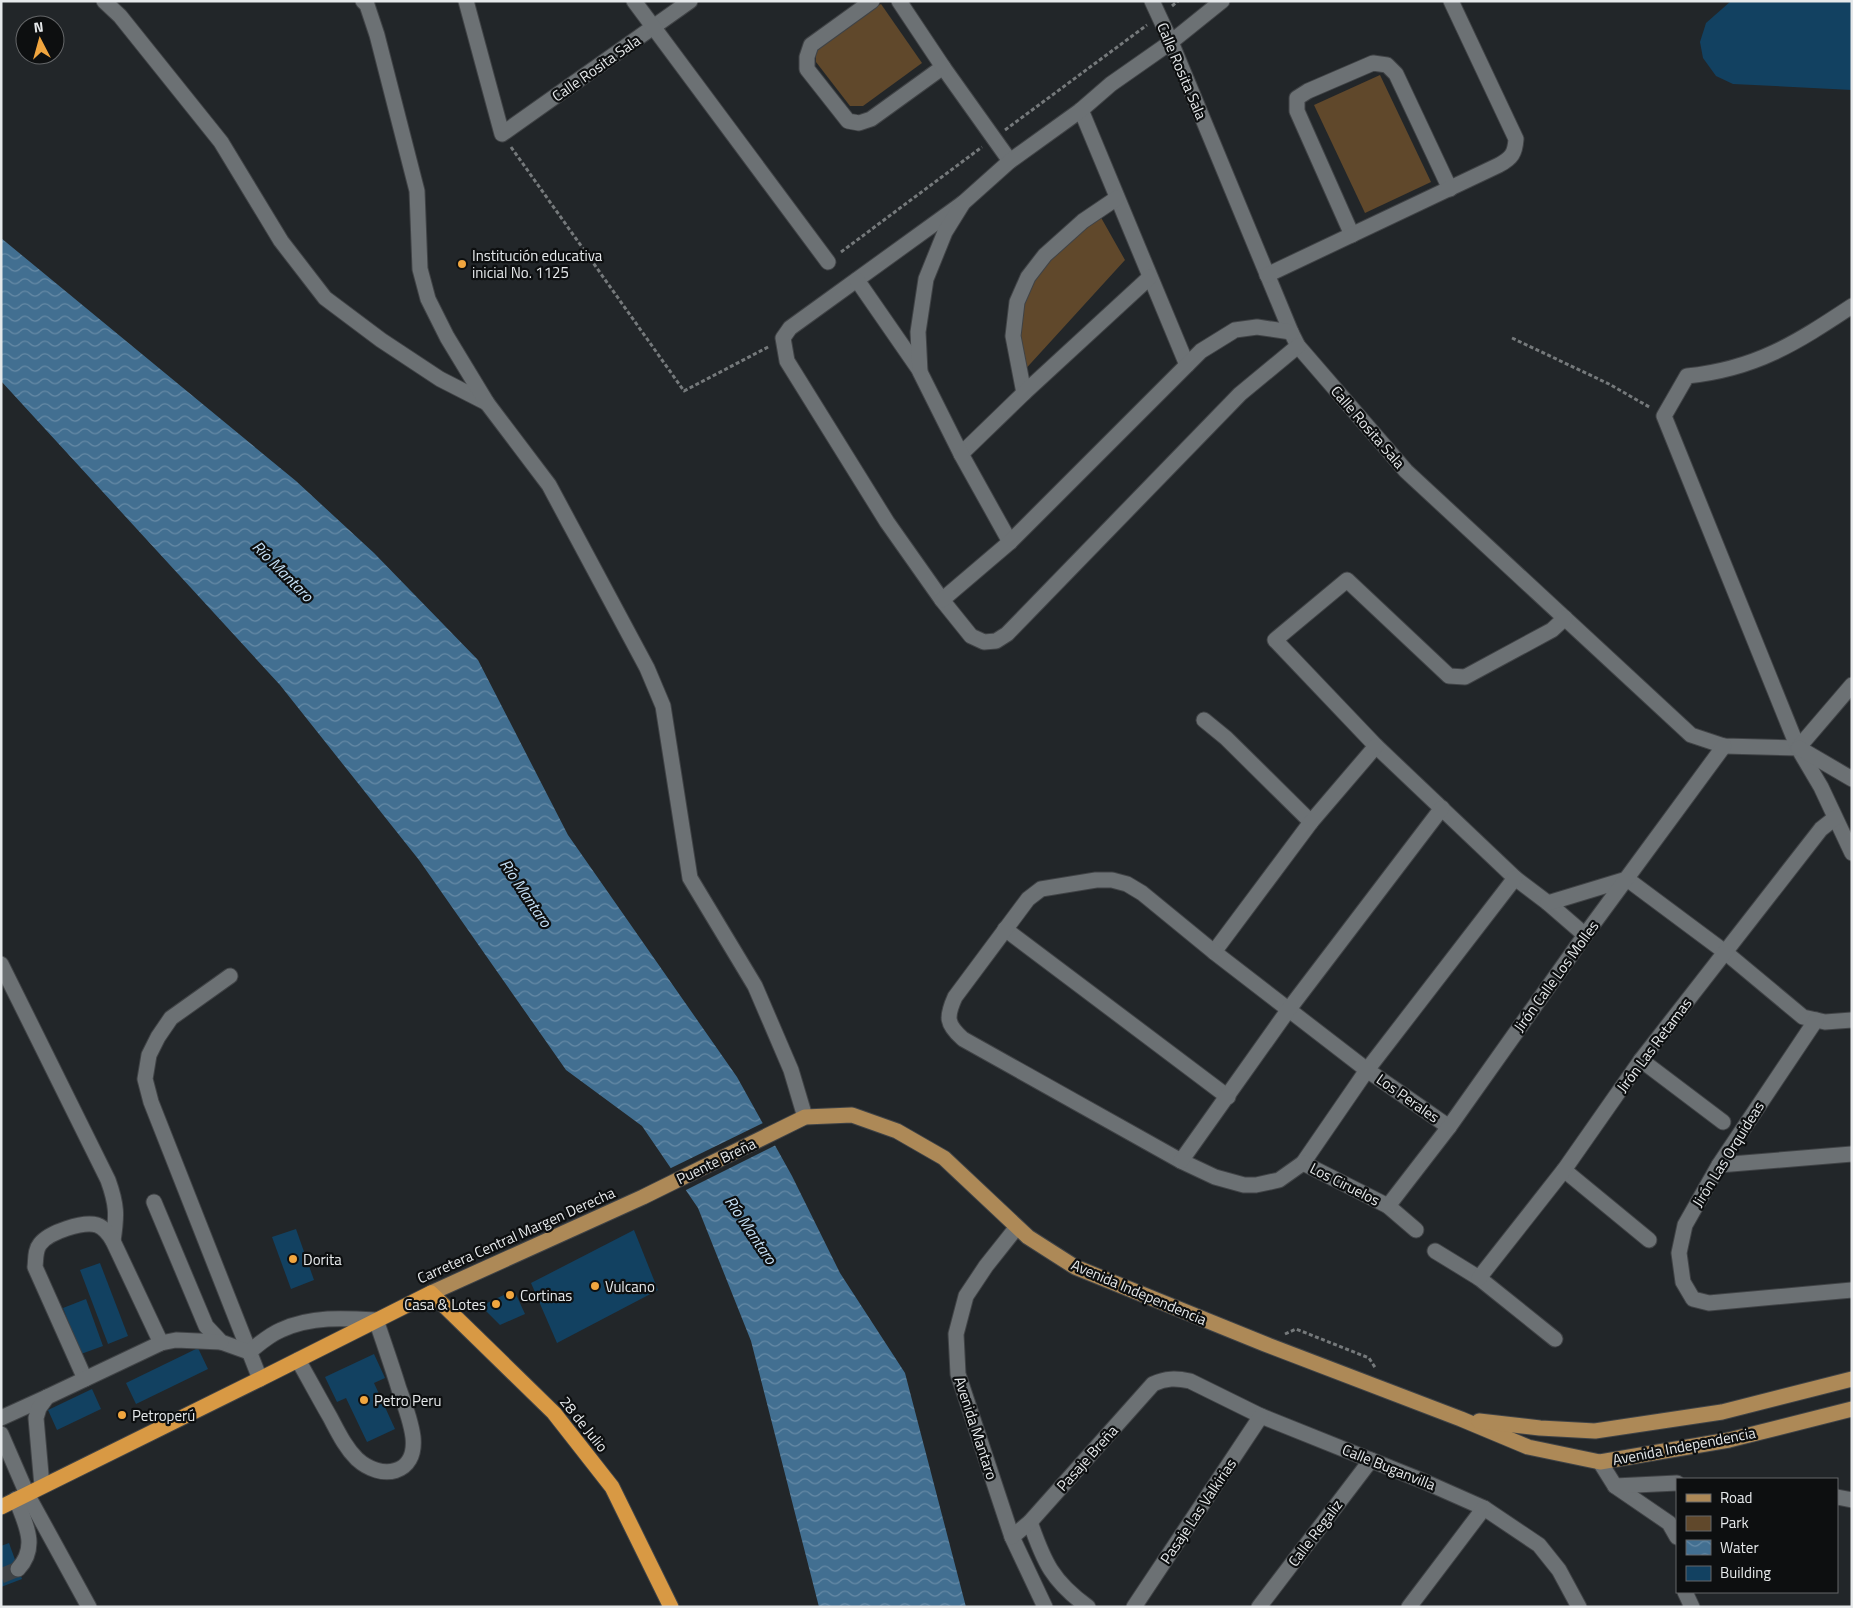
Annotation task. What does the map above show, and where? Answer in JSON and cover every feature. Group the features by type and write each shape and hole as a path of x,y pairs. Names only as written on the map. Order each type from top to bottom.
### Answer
{"highway":[{"name":"Carretera Central Margen Derecha","path":"1,1507 260,1380 431,1292"},
{"name":"28 de Julio","path":"431,1292 554,1413 612,1487 671,1607"}],"main road":[{"name":"Avenida Independencia","path":"789,1125 806,1118 852,1115 897,1131 944,1158 1028,1237 1074,1267 1265,1344 1528,1446 1600,1462 1730,1440 1852,1410"},
{"name":"Puente Breña","path":"643,1197 789,1125"},
{"name":"Carretera Central Margen Derecha","path":"431,1292 643,1197"},
{"name":"Avenida Independencia","path":"1461,1419 1540,1428 1595,1431 1722,1412 1852,1379"}],"street":[{"path":"104,1 120,16 221,142 281,241 325,298 382,340 440,379 487,403"},
{"path":"363,1 367,5 377,36 418,191 420,269 428,299 447,337 487,403 549,485 647,668 662,706 690,878 755,986 791,1070 806,1118"},
{"path":"466,1 502,134"},
{"path":"634,1 828,262"},
{"name":"Calle Rosita Sala","path":"502,134 690,1"},
{"path":"872,1 811,45 806,57 807,69 848,121 859,123 870,119 943,68"},
{"path":"898,1 943,68 1010,160"},
{"name":"Calle Rosita Sala","path":"1152,1 1171,42 1294,339 1406,470 1691,735 1724,746 1798,748"},
{"path":"942,600 1010,542 1201,351 1235,330 1257,327 1294,339 1007,634 996,641 984,642 971,636 942,600 887,522 787,361 783,338 790,328 963,203 1010,160 1082,110 1111,84 1171,42 1222,1"},
{"path":"1267,275 1512,158 1516,150 1516,139 1451,1"},
{"path":"1352,235 1297,111 1298,98 1308,91 1373,63 1387,65 1396,74 1450,189"},
{"path":"1082,110 1187,365"},
{"path":"1024,393 1012,336 1017,302 1028,277 1045,255 1083,221 1117,198"},
{"path":"920,372 918,332 926,279 944,232 963,203"},
{"path":"961,454 1150,277"},
{"path":"857,280 920,372 961,454 1010,542"},
{"path":"1852,306 1804,338 1767,356 1743,366 1715,373 1687,376 1664,416 1798,748 1822,787 1852,853"},
{"path":"1565,618 1552,630 1465,677 1449,676 1347,580 1275,640 1376,746 1515,878 1585,934"},
{"path":"1798,748 1852,685"},
{"path":"1204,720 1226,738 1310,822"},
{"path":"1214,952 1310,822 1376,746"},
{"name":"Jirón Calle Los Molles","path":"1388,1206 1449,1127 1585,934 1724,746"},
{"path":"1798,748 1852,779"},
{"path":"1182,1161 1289,1009 1442,808"},
{"name":"Jirón Las Retamas","path":"1479,1278 1564,1170 1641,1060 1821,829 1835,818"},
{"path":"1303,1163 1367,1070 1515,878"},
{"path":"1548,903 1627,879 1725,952 1803,1016 1825,1022 1852,1020"},
{"name":"Los Perales","path":"1303,1163 1279,1180 1267,1183 1244,1185 1215,1177 1182,1161 963,1039 953,1030 949,1020 950,1009 955,997 1028,899 1041,890 1096,880 1112,880 1127,884 1142,892 1214,952 1367,1070 1449,1127"},
{"path":"1005,929 1228,1097"},
{"path":"1,964 108,1180 115,1199 117,1214 114,1241"},
{"path":"230,976 171,1018 149,1055 146,1079 151,1102 260,1380"},
{"name":"Jirón Las Orquideas","path":"1816,1020 1719,1165 1685,1225 1680,1253 1683,1282 1692,1299 1709,1303 1852,1290"},
{"path":"1641,1060 1723,1122"},
{"path":"1719,1165 1852,1154"},
{"name":"Los Ciruelos","path":"1303,1163 1388,1206 1416,1230"},
{"path":"1564,1170 1649,1240"},
{"path":"154,1202 206,1326 221,1342"},
{"path":"84,1379 35,1267 36,1255 40,1244 49,1237 77,1225 97,1225 106,1230 114,1241 161,1343"},
{"name":"Avenida Mantaro","path":"1017,1227 986,1266 966,1296 956,1334 958,1374 1012,1537 1045,1607"},
{"path":"1435,1251 1479,1278 1555,1339"},
{"path":"249,1352 280,1330 310,1321 336,1318 376,1320 408,1416 413,1438 413,1453 407,1464 396,1471 383,1473 369,1468 357,1459 344,1443 298,1360"},
{"path":"1,1418 161,1343 176,1340 221,1342 249,1352"},
{"name":"Calle Buganvilla","path":"1163,1379 1178,1378 1190,1381 1261,1416 1484,1508 1539,1545 1559,1570 1573,1603"},
{"name":"Pasaje Breña","path":"1012,1537 1030,1522 1143,1394 1153,1384 1163,1379"},
{"path":"42,1486 36,1418 39,1408 47,1397"},
{"name":"Pasaje Las Valkirias","path":"1134,1607 1261,1416"},
{"path":"1,1434 22,1497 28,1531 29,1547 26,1561 18,1569"},
{"name":"Calle Regaliz","path":"1259,1607 1371,1460"},
{"path":"1600,1462 1615,1486 1668,1523 1676,1535"},
{"path":"1615,1486 1676,1483"},
{"path":"1838,1496 1852,1500"},
{"path":"22,1497 89,1607"},
{"path":"1409,1607 1484,1508"},
{"path":"1030,1522 1042,1556 1054,1576 1088,1607"},
{"path":"1677,1607 1684,1593"},
{"path":"1685,1593 1692,1607"}],"path":[{"path":"502,134 684,391 783,338"},
{"path":"1512,338 1609,384 1664,416"},
{"path":"1265,1344 1296,1329 1369,1358 1392,1393"}],"green space":[{"path":"881,4 922,63 863,106 850,106 816,62 816,48"},
{"path":"1380,75 1431,182 1365,213 1314,105"},
{"path":"1099,214 1125,260 1021,374 1016,332 1018,311 1024,293 1032,278 1055,251"}],"water":[{"name":"Río Mantaro","path":"1,238 296,481 374,553 478,660 568,835 737,1077 792,1176 840,1273 905,1373 966,1607 819,1607 751,1341 698,1208 642,1126 566,1070 419,860 280,685 1,381"}],"pier":[{"path":"765,1122 778,1144 684,1191 669,1169"}],"building":[{"path":"1731,1 1852,1 1852,90 1733,84 1716,76 1703,58 1700,42 1706,23"},
{"name":"Dorita","path":"296,1229 314,1280 291,1289 272,1237"},
{"name":"Vulcano","path":"634,1230 658,1290 557,1343 531,1283"},
{"path":"100,1263 128,1336 108,1344 80,1270"},
{"path":"514,1290 525,1314 500,1325 485,1310 487,1303"},
{"path":"86,1299 103,1346 81,1354 63,1308"},
{"path":"198,1348 208,1369 136,1404 126,1383"},
{"name":"Petro Peru","path":"374,1354 385,1378 374,1383 395,1429 367,1442 346,1398 337,1402 325,1377"},
{"path":"92,1389 101,1409 57,1430 48,1410"},
{"path":"9,1543 22,1579 1,1587 1,1546"}],"tunnel":[{"path":"1,1576 18,1569"}],"place":[{"name":"Institución educativa inicial No. 1125","path":"462,264"},
{"name":"Dorita","path":"293,1259"},
{"name":"Vulcano","path":"595,1286"},
{"name":"Cortinas","path":"510,1295"},
{"name":"Casa & Lotes","path":"496,1304"},
{"name":"Petro Peru","path":"364,1400"},
{"name":"Petroperú","path":"122,1415"}]}
